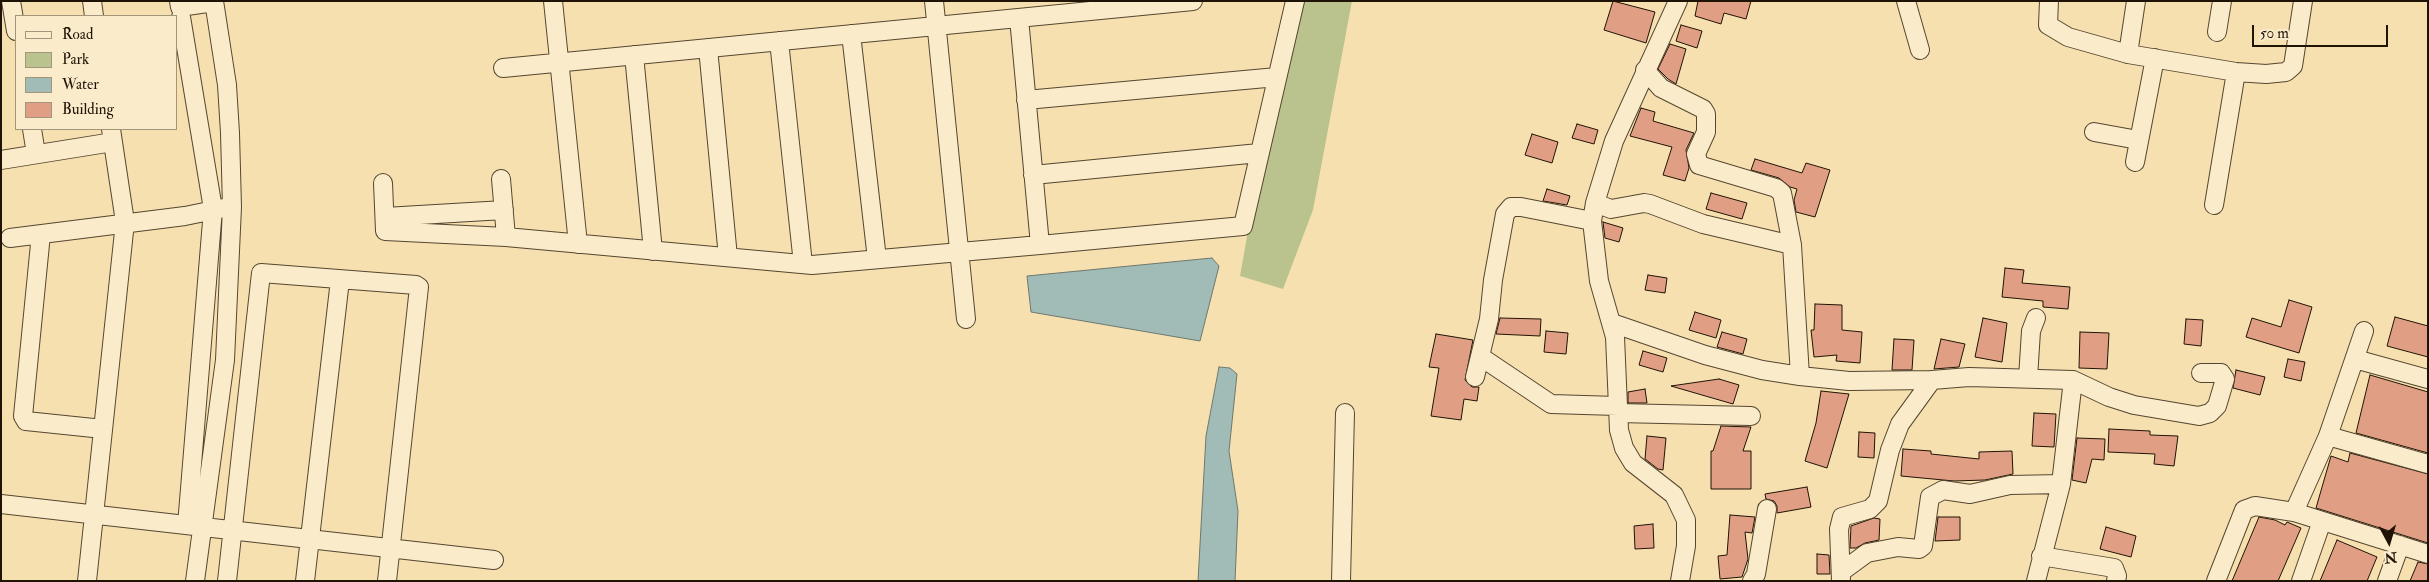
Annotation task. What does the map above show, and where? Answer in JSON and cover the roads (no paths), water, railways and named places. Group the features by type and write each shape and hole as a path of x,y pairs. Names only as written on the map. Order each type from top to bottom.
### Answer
{"street":[{"path":"11,1 15,25"},
{"path":"92,1 94,15"},
{"path":"553,1 578,244"},
{"path":"934,1 966,318"},
{"path":"503,68 1193,1"},
{"path":"383,183 385,231 506,237 803,264 1243,226 1295,1"},
{"path":"1678,1 1614,141 1595,203 1592,221 1599,280 1614,336 1619,430 1624,448 1633,463 1674,495 1686,520 1686,546 1680,581"},
{"path":"1906,1 1920,50"},
{"path":"2049,1 2048,25 2068,37 2128,54 2236,72 2266,74 2286,72 2293,66 2303,1"},
{"path":"2128,54 2136,1"},
{"path":"2217,32 2222,1"},
{"path":"195,525 224,360 232,207 227,85 214,2 180,7 213,209 195,525 195,581"},
{"path":"1019,18 1040,245"},
{"path":"851,34 877,259"},
{"path":"779,41 803,264"},
{"path":"708,48 728,257"},
{"path":"634,56 653,251"},
{"path":"2135,162 2155,58"},
{"path":"1646,70 1661,88 1703,109 1706,114 1706,132 1696,154 1699,165 1776,188 1782,193 1792,245 1800,376"},
{"path":"2214,205 2236,72"},
{"path":"1026,100 1277,77"},
{"path":"32,130 36,154"},
{"path":"2094,132 2138,140"},
{"path":"1,160 36,154 112,135 125,222 87,581"},
{"path":"1033,175 1260,153"},
{"path":"501,179 506,237"},
{"path":"1595,203 1611,209 1644,203 1650,204 1703,224 1792,245"},
{"path":"10,238 125,222 185,216 213,209 232,207"},
{"path":"1476,377 1481,358 1505,214 1511,208 1521,207 1592,221"},
{"path":"385,217 504,210"},
{"path":"41,234 23,416 26,421 103,429"},
{"path":"227,581 261,273 416,285 420,291 387,581"},
{"path":"305,581 340,280"},
{"path":"2028,378 2031,331 2036,318"},
{"path":"1612,323 1705,355 1762,370 1849,381 1932,380 1968,377 2073,380 2109,397 2134,405 2172,413 2200,416 2210,414 2217,406 2225,379 2221,373 2201,373"},
{"path":"2294,512 2328,436 2364,330"},
{"path":"1481,358 1551,404 1618,410 1751,416"},
{"path":"2355,358 2428,378"},
{"path":"1841,576 1840,529 1842,517 1870,509 1878,501 1890,450 1900,424 1932,380"},
{"path":"2036,581 2061,484 2073,380"},
{"path":"1341,581 1345,413"},
{"path":"2328,436 2428,464"},
{"path":"1841,576 1867,553 1898,547 1919,549 1923,546 1930,497 1943,490 1970,494 2010,485 2061,484"},
{"path":"1,504 494,560"},
{"path":"2216,581 2244,510 2255,506 2294,512 2428,554"},
{"path":"1752,581 1756,574 1768,508"},
{"path":"2301,581 2322,521"},
{"path":"2387,581 2400,545"},
{"path":"2041,556 2114,568 2117,576 2116,581"}],"water":[{"path":"1212,258 1219,266 1200,341 1031,312 1027,276"},
{"path":"1219,367 1230,368 1237,374 1229,451 1238,511 1235,581 1198,581 1206,436"}]}
